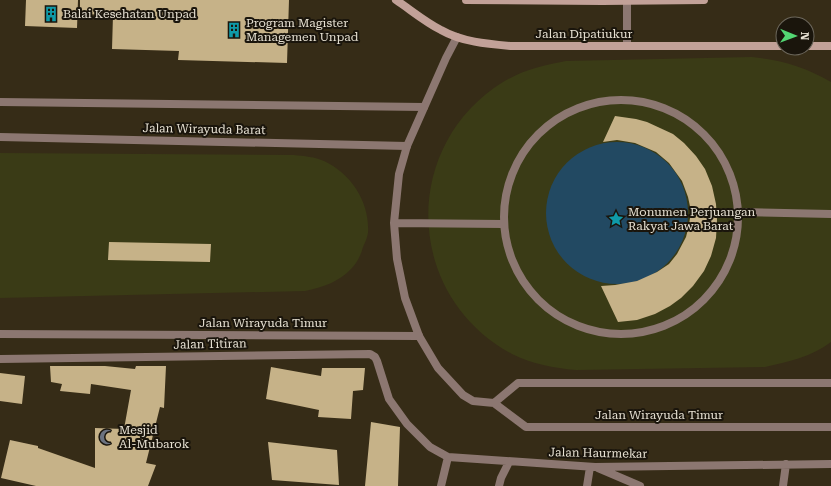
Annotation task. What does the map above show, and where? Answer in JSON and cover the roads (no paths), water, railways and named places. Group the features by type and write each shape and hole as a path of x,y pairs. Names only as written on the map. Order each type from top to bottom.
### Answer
{"main road":[{"name":"Jalan Dipatiukur","path":"396,0 441,30 457,37 483,44 511,46 775,46"},
{"path":"466,0 704,0"},
{"path":"815,46 831,46"}],"street":[{"path":"627,0 627,45"},
{"path":"457,37 446,58 407,146 399,174 394,223 397,259 405,298 419,336 438,368 463,395 474,401 494,403 518,383 831,383"},
{"path":"618,100 641,101 663,107 683,117 702,131 716,148 728,168 735,189 739,212 737,236 731,258 721,279 707,298 690,313 670,325 648,332 625,335 602,333 580,327 559,317 541,302 526,285 514,265 503,224 506,196 512,174 523,154 537,136 554,121 574,110 595,102 618,100"},
{"path":"0,102 424,107"},
{"name":"Jalan Wirayuda Barat","path":"0,137 407,146"},
{"path":"739,212 831,214"},
{"path":"394,223 503,224"},
{"name":"Jalan Wirayuda Timur","path":"0,334 419,336"},
{"name":"Jalan Titiran","path":"0,359 370,354 375,357 389,399"},
{"name":"Jalan Haurmekar","path":"389,399 407,424 430,447 448,457 592,467 831,464"},
{"name":"Jalan Wirayuda Timur","path":"494,403 526,427 831,427"},
{"path":"441,486 448,457"},
{"path":"499,486 508,462"},
{"path":"783,486 786,464"},
{"path":"587,486 592,467 636,485"}],"water":[{"path":"617,142 637,145 644,148 662,158 672,168 685,193 688,213 685,233 682,240 672,258 662,268 637,281 617,284 597,281 590,278 572,268 562,258 549,233 546,213 549,193 552,186 562,168 572,158 597,145"}],"place":[{"name":"Balai Kesehatan Unpad","path":"51,14"},
{"name":"Program Magister Managemen Unpad","path":"234,30"},
{"name":"Monumen Perjuangan Rakyat Jawa Barat","path":"616,219"},
{"name":"Mesjid Al-Mubarok","path":"107,437"}]}
